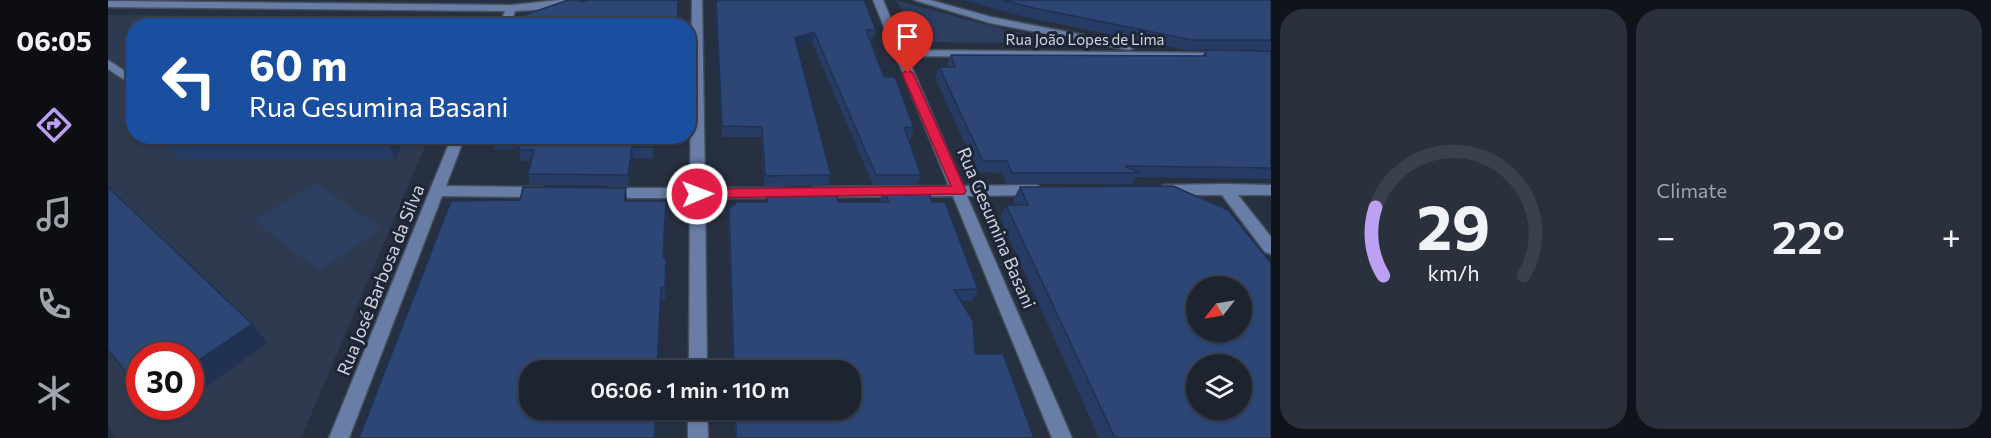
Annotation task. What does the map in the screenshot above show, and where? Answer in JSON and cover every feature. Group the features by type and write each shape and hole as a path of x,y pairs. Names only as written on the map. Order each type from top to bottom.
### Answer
{"street":[{"path":"108,4 153,2 511,8 549,6 572,0"},
{"path":"697,0 698,360"},
{"name":"Rua Gesumina Basani","path":"878,0 1062,438"},
{"path":"919,0 1046,32 1180,56"},
{"path":"507,18 511,8"},
{"name":"Rua João Lopes de Lima","path":"899,53 1237,56"},
{"path":"108,63 126,77"},
{"name":"Rua José Barbosa da Silva","path":"339,438 456,144"},
{"path":"1225,189 1271,248"},
{"path":"597,193 1052,190"},
{"path":"1144,190 1271,190"},
{"path":"437,191 552,192"},
{"path":"698,420 698,438"}],"shaded area":[{"path":"895,0 1006,30 1075,43 913,42 907,17"},
{"path":"108,15 480,18 126,18 126,144 426,144 301,438 116,438 108,427"},
{"path":"315,183 381,228 320,271 254,221"}],"building":[{"path":"568,0 581,0 581,2 588,0 678,0 677,18 519,17"},
{"path":"716,0 864,0 876,30 866,30 884,77 895,77 914,128 904,127 921,175 876,175 814,32 795,38 831,175 765,176 762,127 722,126"},
{"path":"1004,0 1271,0 1271,40 1192,40"},
{"path":"1206,50 1271,51 1271,168 1125,166 1140,173 1012,173 1007,161 983,161 939,67 955,67 951,55 1206,56"},
{"path":"520,144 652,144 652,147 632,147 628,175 528,174 534,150 518,150"},
{"path":"1173,186 1228,210 1271,263 1271,438 1115,438 1006,205 1028,205 1020,187"},
{"path":"108,187 252,324 204,357 204,342 126,342 126,371 108,350"},
{"path":"523,187 626,188 624,201 666,201 663,258 666,258 665,288 661,288 657,360 519,360 519,420 655,420 654,438 359,438 451,201 520,200"},
{"path":"927,187 932,202 945,202 978,289 954,290 973,321 975,354 1003,354 1034,438 736,438 736,420 861,420 861,360 734,360 729,208 738,202 767,202 767,189 835,188 838,202 889,202 883,188"}],"route":[{"path":"697,194 960,191 908,73"}]}
